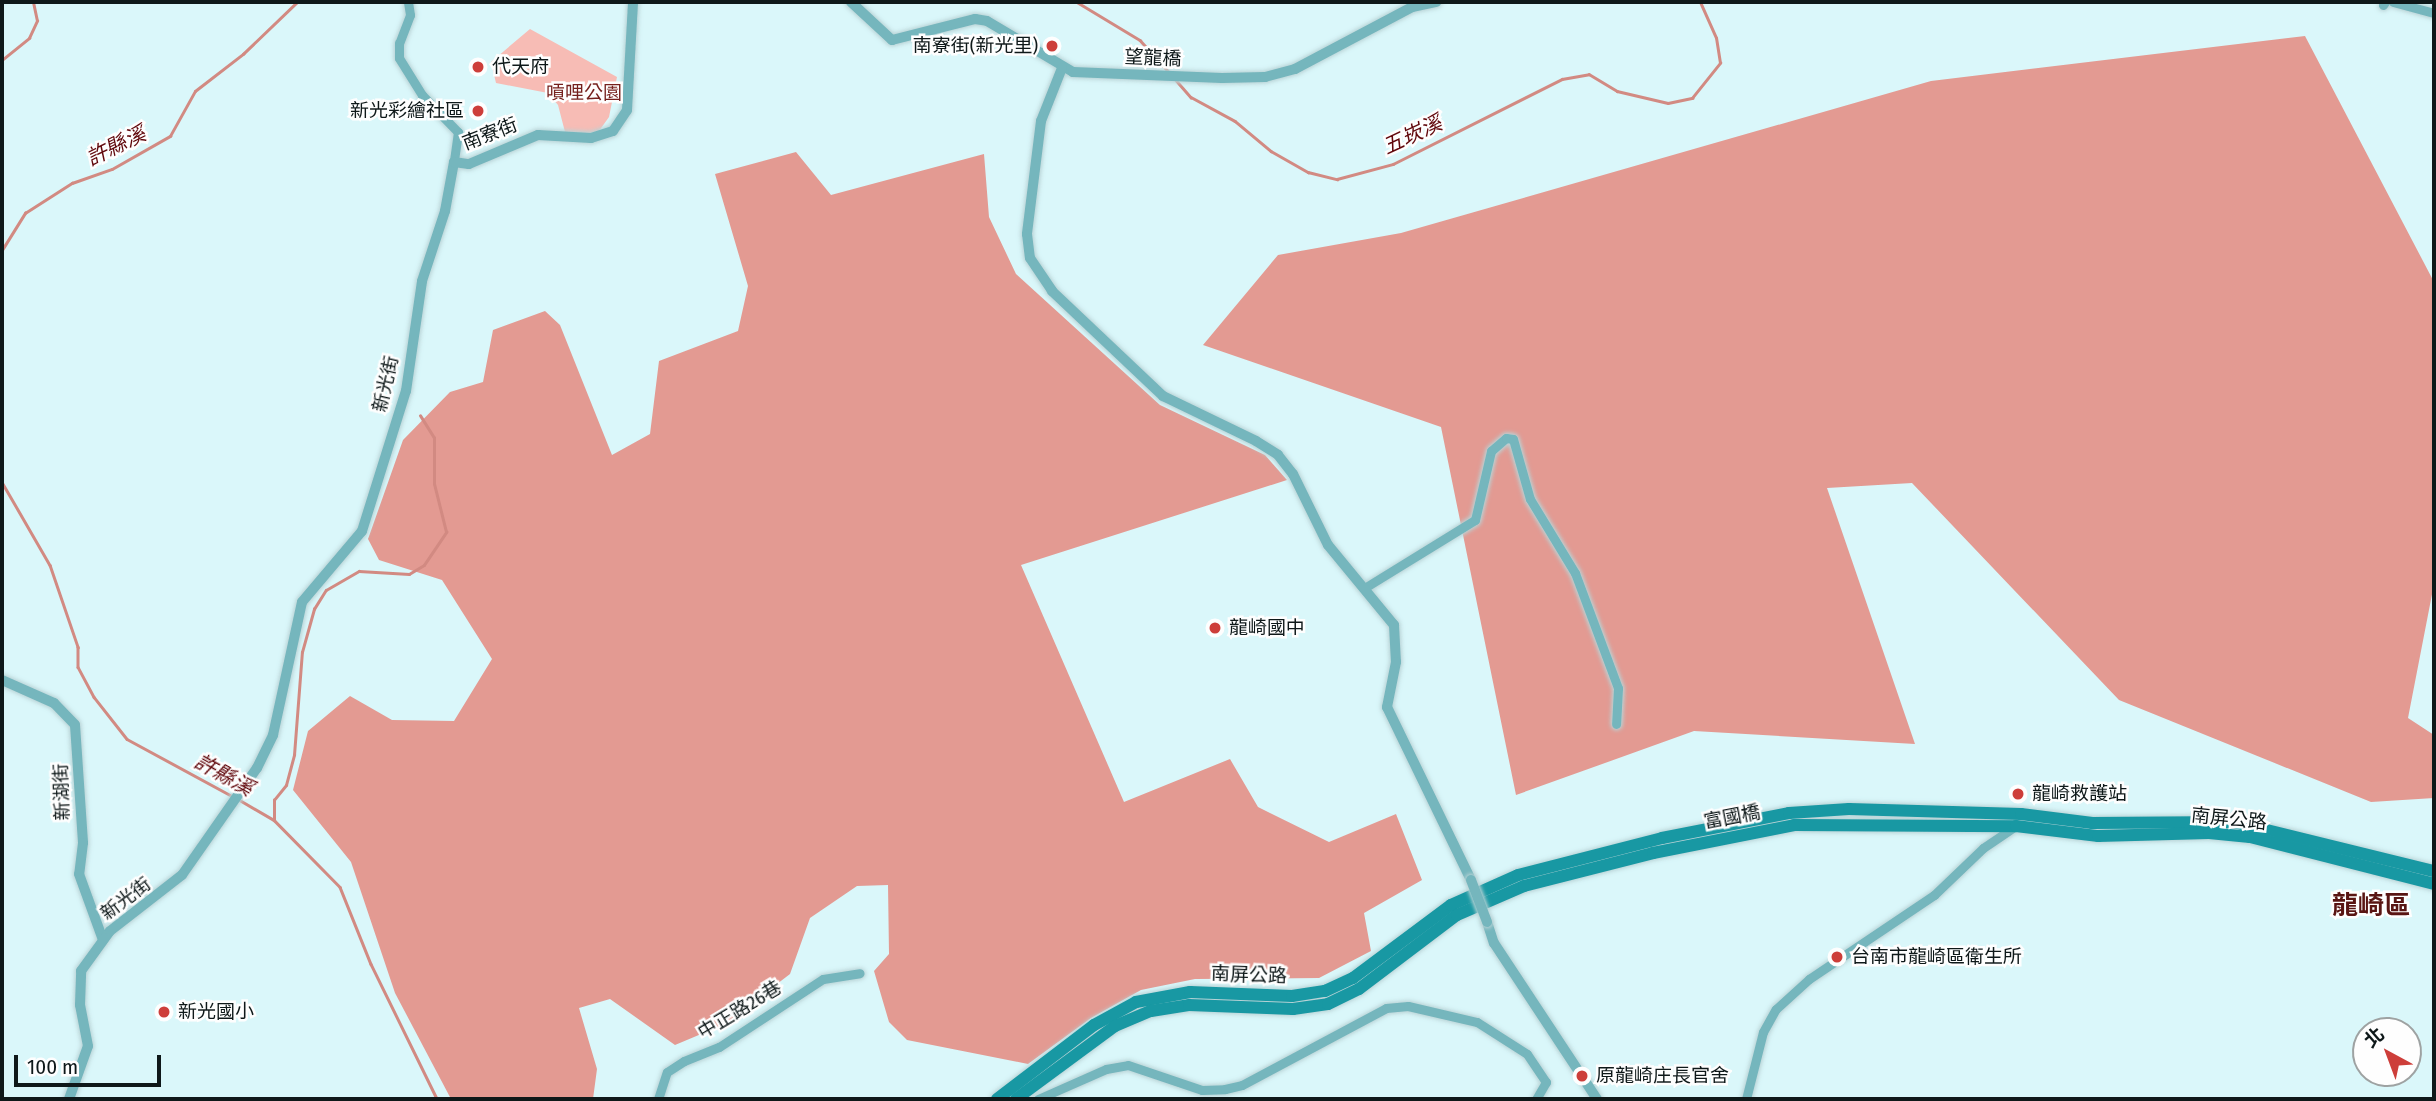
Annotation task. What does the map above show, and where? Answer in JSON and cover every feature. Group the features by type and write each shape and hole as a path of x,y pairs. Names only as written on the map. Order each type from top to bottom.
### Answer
{"main road":[{"name":"富國橋","path":"1500,889 1653,853 1794,825 2018,820"},
{"name":"南屏公路","path":"2018,820 2092,823 2234,822 2434,871"},
{"name":"南屏公路","path":"2018,820 2083,835 2209,833 2250,837 2434,884"},
{"name":"南屏公路","path":"997,1099 1094,1026 1136,1002 1190,992 1292,996 1325,991 1353,978 1451,905 1500,889"},
{"name":"南屏公路","path":"1016,1099 1115,1026 1152,1011 1189,1005 1293,1009 1344,998 1457,915 1500,889"}],"street":[{"name":"新光街","path":"69,1099 88,1046 80,1005 81,971 103,940 182,875 257,768 273,735 302,603 314,583 355,541 366,519 406,391 422,281 445,211 458,132 422,95 399,58 399,43 410,15 408,2"},
{"name":"南寮街","path":"454,162 469,164 538,135 591,138 613,131 627,110 633,2"},
{"path":"851,2 886,39 975,19 987,21 1062,68 1041,121 1027,234 1030,258 1039,276 1163,396 1278,455 1299,485 1328,545 1385,608 1396,635 1396,662 1387,707 1471,880 1494,943 1597,1099"},
{"name":"望龍橋","path":"1062,68 1084,73 1265,77 1295,69 1412,8 1436,2"},
{"path":"2393,2 2434,13"},
{"path":"1366,587 1475,520 1491,451 1506,438 1513,439 1530,499 1575,573 1618,688 1616,724"},
{"name":"新湖街","path":"2,680 54,703 75,725 83,843 79,874 103,940"},
{"path":"1746,1099 1763,1032 1776,1009 1809,979 1934,895 1983,848 2018,820"},
{"name":"中正路26巷","path":"658,1099 667,1072 684,1061 719,1047 823,979 860,973"},
{"path":"1038,1099 1106,1069 1128,1065 1202,1090 1233,1087 1386,1008 1408,1006 1477,1021 1527,1054 1546,1082 1536,1099"}],"green space":[{"name":"嗊哩公園","path":"530,29 617,77 609,117 599,131 581,135 565,132 558,105 548,93 496,83 491,62"}],"shaded area":[{"path":"2305,36 2434,282 2434,584 2408,718 2434,735 2434,798 2371,802 2119,700 1912,483 1827,488 1915,744 1694,731 1516,795 1441,427 1203,345 1278,255 1401,233 1931,81"},
{"path":"796,152 831,195 984,154 989,217 1016,274 1160,405 1265,455 1287,480 1021,565 1124,802 1230,759 1258,807 1329,842 1396,814 1422,880 1364,913 1371,951 1319,978 1195,979 1141,990 1091,1018 1028,1064 907,1040 889,1022 874,971 889,954 888,885 857,886 810,918 790,974 725,1024 675,1045 610,999 579,1008 597,1069 593,1099 451,1099 395,993 351,862 293,790 308,731 350,696 392,720 454,721 492,659 442,580 379,560 368,539 403,440 450,392 483,382 493,330 545,311 560,325 612,455 650,434 659,361 738,331 748,286 715,174"}],"waterway":[{"path":"2,60 29,38 37,21 33,2"},
{"name":"許縣溪","path":"2,250 25,213 72,183 112,169 170,136 195,91 243,54 297,2"},
{"name":"五崁溪","path":"1077,2 1140,40 1169,72"},
{"name":"五崁溪","path":"1176,80 1191,97 1235,121 1271,151 1308,172 1337,179 1393,164 1562,79 1589,74 1617,91 1668,103 1692,98 1720,63 1716,38 1700,2"},
{"path":"274,819 274,800 286,785 294,755 302,652 314,609 326,590 359,571 409,574 424,565 446,532 434,484 434,438 420,416"},
{"name":"許縣溪","path":"2,482 50,565 78,647 78,667 94,697 127,739 232,796"},
{"name":"許縣溪","path":"238,799 274,820 340,887 371,964 437,1099"}],"place":[{"name":"南寮街(新光里)","path":"1052,46"},
{"name":"代天府","path":"478,67"},
{"name":"新光彩繪社區","path":"478,111"},
{"name":"龍崎國中","path":"1215,628"},
{"name":"龍崎救護站","path":"2018,794"},
{"name":"台南市龍崎區衛生所","path":"1837,957"},
{"name":"新光國小","path":"164,1012"},
{"name":"原龍崎庄長官舍","path":"1582,1076"}],"district":[{"name":"龍崎區","path":"2371,906"}]}
